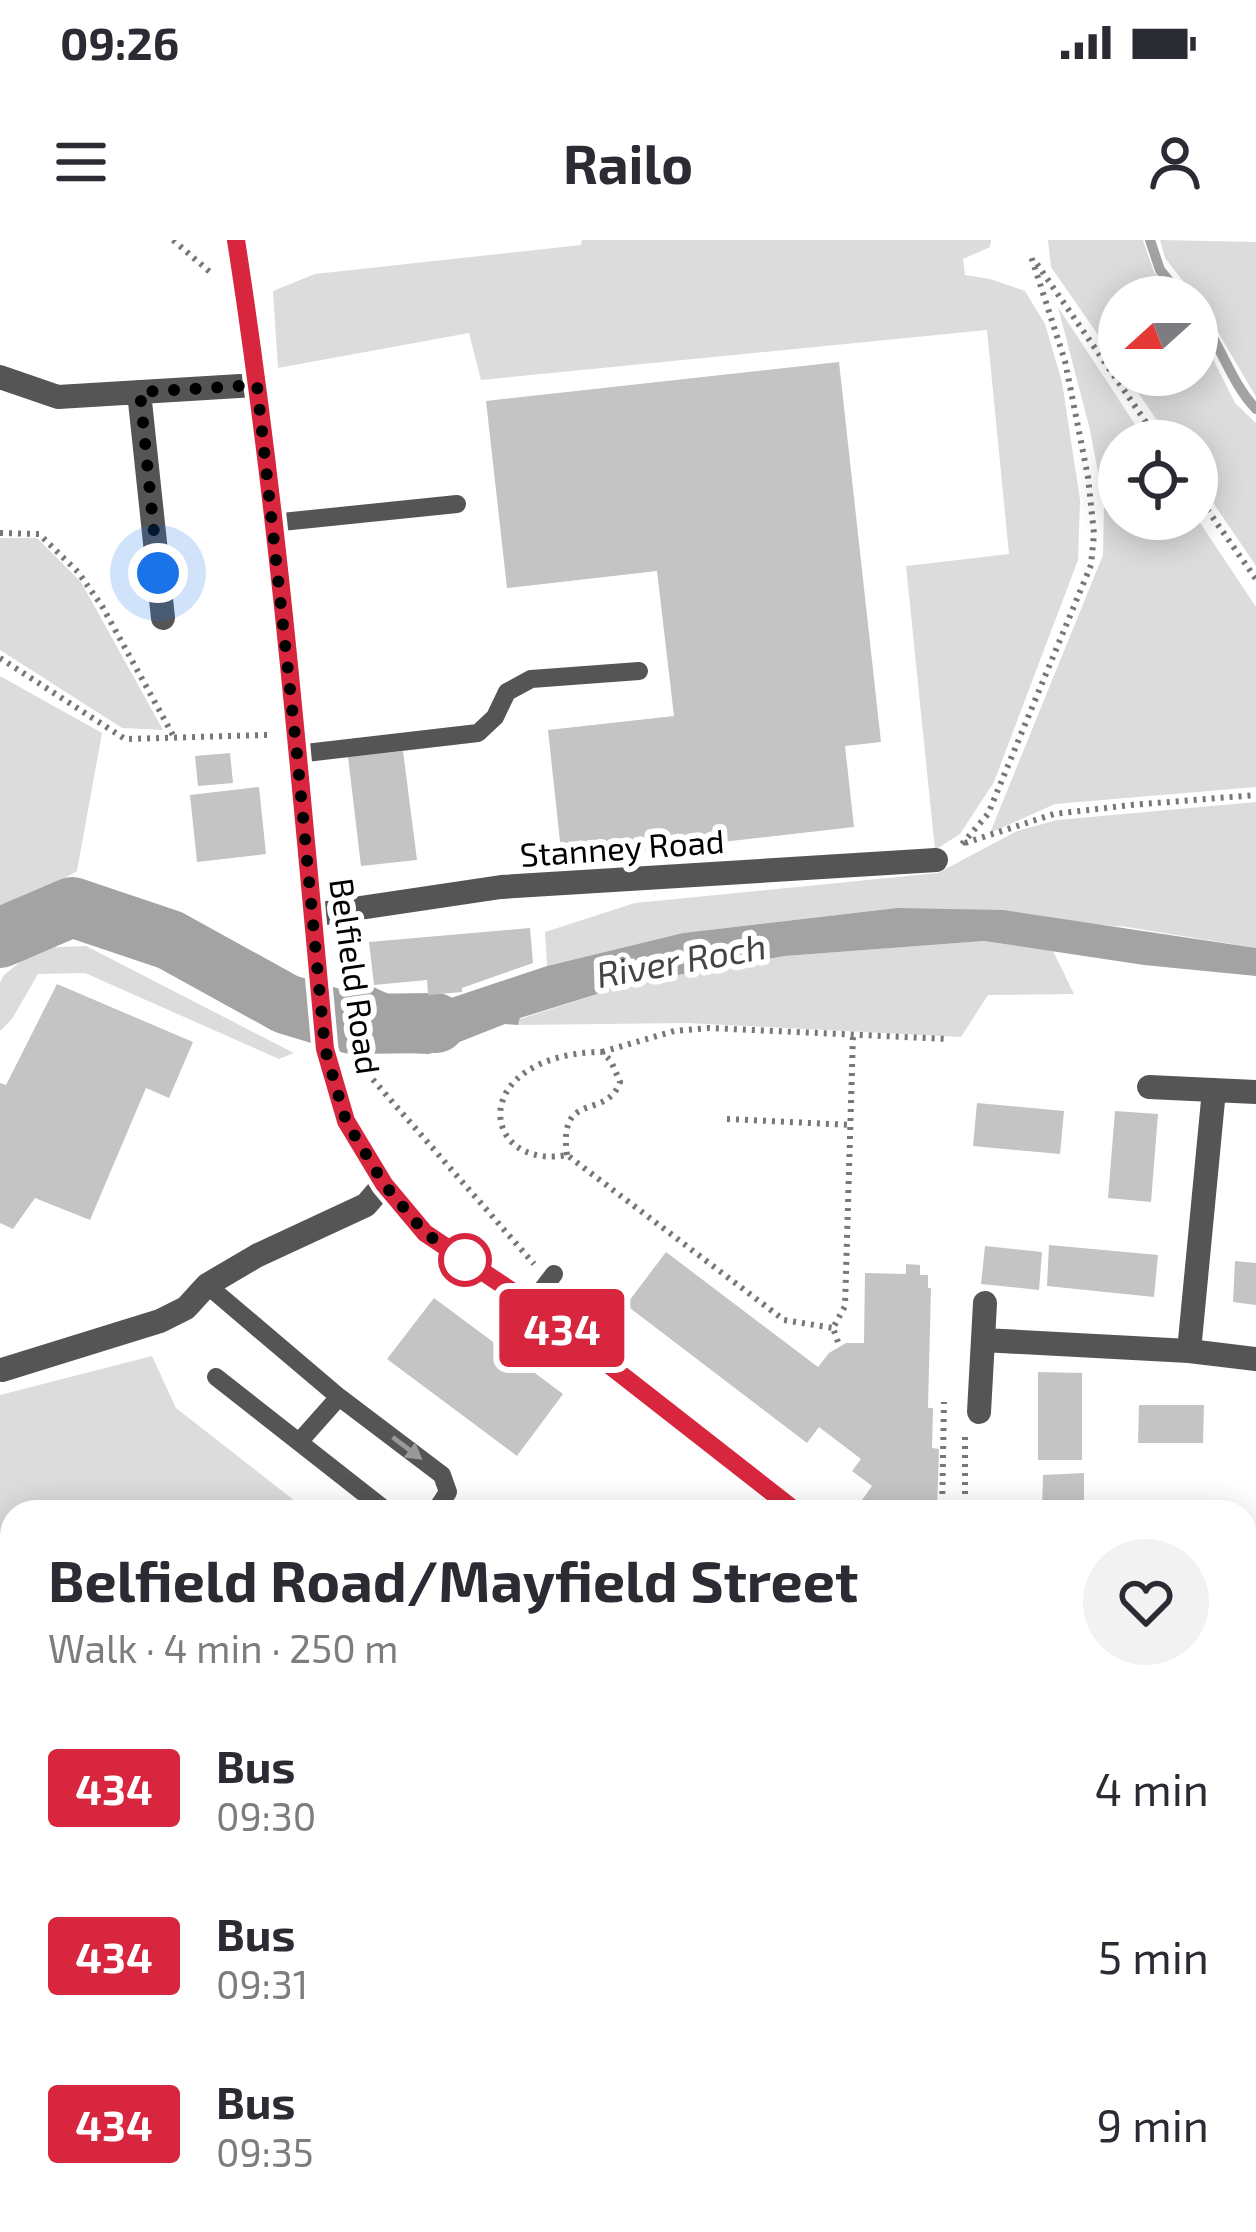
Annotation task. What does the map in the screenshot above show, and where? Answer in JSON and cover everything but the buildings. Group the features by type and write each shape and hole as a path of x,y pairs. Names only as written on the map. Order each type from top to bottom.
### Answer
{"street":[{"name":"Belfield Road","path":"236,240 257,385 325,1049 346,1121 384,1184 425,1233 531,1304 782,1500"},
{"path":"0,377 58,397 257,385"},
{"path":"140,392 163,618"},
{"name":"Stanney Road","path":"313,915 501,887 936,860"},
{"path":"1149,1087 1256,1092"},
{"path":"1189,1351 1214,1090"},
{"path":"1,1368 160,1322 186,1308 207,1285 258,1255 366,1205 384,1184"},
{"path":"979,1412 985,1303"},
{"path":"983,1340 1256,1359"}],"lane":[{"path":"272,523 457,504"},
{"path":"296,744 478,733 495,717 507,692 531,680 639,671"},
{"path":"531,1304 551,1277"},
{"path":"207,1285 339,1397 442,1475 448,1492 443,1500"},
{"path":"216,1377 373,1500"},
{"path":"299,1442 339,1397"}],"path":[{"path":"173,240 218,279 242,277"},
{"path":"1023,240 1144,420"},
{"path":"962,844 988,814 1091,565 1094,534 1088,478 1065,361 1030,253"},
{"path":"1218,525 1256,579"},
{"path":"0,533 39,534 78,572 102,606 174,737"},
{"path":"0,658 124,739 296,744"},
{"path":"936,860 962,844 1054,814 1256,795"},
{"path":"567,1155 545,1159 521,1150 499,1122 503,1098 516,1080 536,1066 564,1057 602,1052 674,1030 709,1028 948,1040"},
{"path":"838,1342 833,1328 845,1306 854,1035"},
{"path":"325,1049 349,1051 551,1277"},
{"path":"602,1052 620,1082 607,1100 578,1111 567,1123 567,1155 784,1320 833,1328"},
{"path":"727,1119 852,1125"},
{"path":"942,1500 944,1402"},
{"path":"965,1500 965,1428 979,1412"}],"shaded area":[{"path":"582,240 991,240 990,247 963,259 965,275 1025,291 1045,324 1062,382 1080,500 1078,560 994,782 960,834 935,850 906,566 1009,554 987,330 481,380 469,333 278,368 273,291 315,274 581,245"},
{"path":"1048,240 1143,240 1157,276 1098,276 1098,335 1051,267"},
{"path":"1160,240 1256,242 1256,397 1218,332 1218,276 1179,276 1165,258"},
{"path":"1058,307 1098,368 1098,396 1116,396 1132,420 1098,420 1098,472"},
{"path":"1218,369 1235,403 1256,423 1256,566 1218,510 1218,420 1157,420 1140,396 1218,396"},
{"path":"0,538 37,538 81,582 163,730 122,728 0,650"},
{"path":"1103,540 1212,540 1256,607 1256,787 1055,804 990,833 1103,555"},
{"path":"0,676 102,733 77,871 12,908 0,909"},
{"path":"1256,802 1256,948 1127,927 897,908 683,933 547,966 545,932 635,903 938,873 1017,831 1057,820"},
{"path":"984,941 1053,951 1074,994 988,995 961,1037 687,1023 518,1025 520,1019 633,983 785,956"},
{"path":"86,946 294,1053 279,1059 85,973 38,974 0,1031 3,976 37,948"},
{"path":"152,1356 176,1408 294,1500 0,1500 0,1395"}],"water":[{"path":"897,908 1003,910 1256,948 1256,976 984,941 785,956 633,983 520,1018 518,1025 505,1024 429,1054 356,1050 349,976 391,995 433,1004 547,966 683,933"}],"waterway":[{"path":"1150,240 1165,276"},
{"path":"1218,347 1256,409"},
{"name":"River Roch","path":"0,938 72,907 170,940 286,1004 352,1024 436,1023"}],"bus line":[{"name":"434","path":"236,240 277,566 325,1049 346,1121 384,1184 425,1233 531,1304 782,1500"}],"route":[{"path":"158,573 140,392 257,385 325,1049 346,1121 384,1184 425,1233 465,1260"}]}
